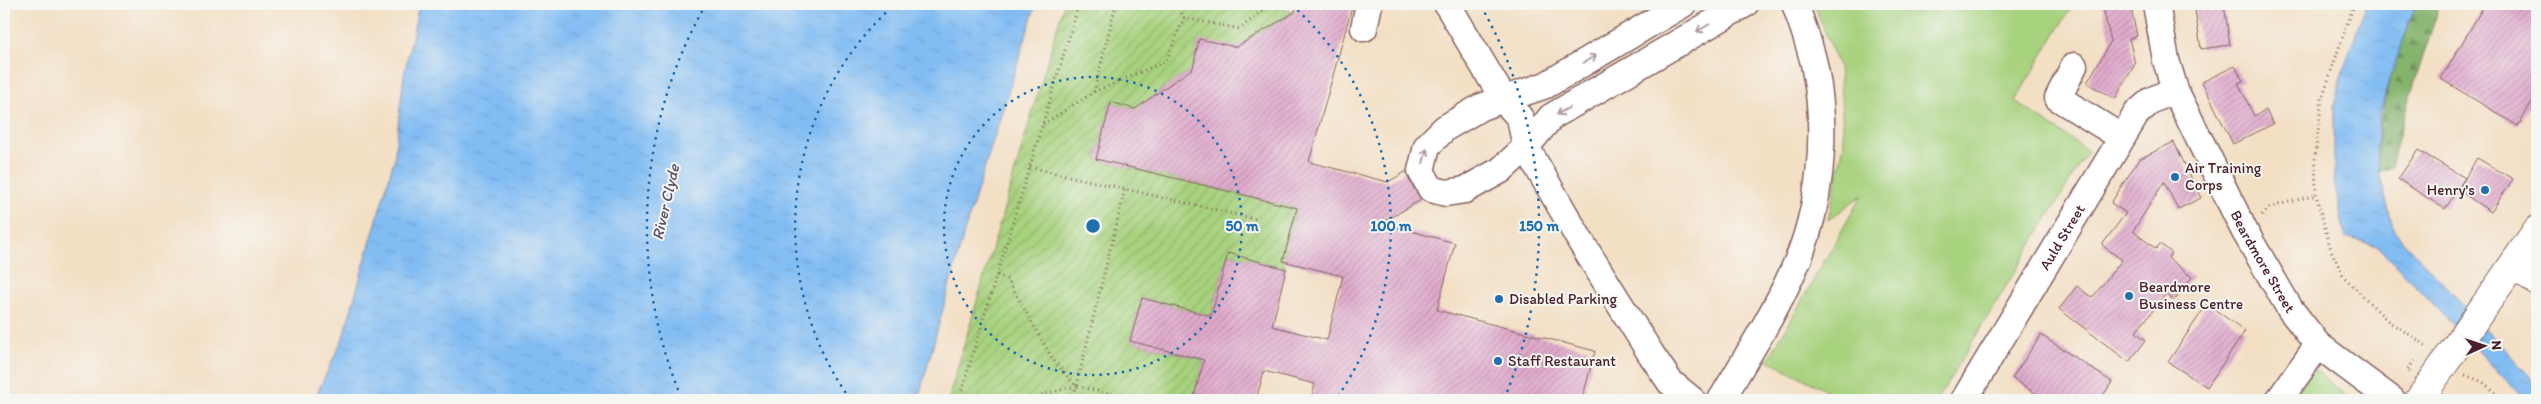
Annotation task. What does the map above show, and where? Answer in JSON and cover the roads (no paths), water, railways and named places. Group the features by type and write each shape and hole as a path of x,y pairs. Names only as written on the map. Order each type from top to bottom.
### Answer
{"main road":[{"path":"2419,400 2458,366 2492,298 2537,230"},
{"path":"2514,265 2537,281"}],"street":[{"path":"1447,4 1504,100 1520,118 1526,147 1580,242 1670,382 1692,400"},
{"path":"1683,4 1546,85 1481,107 1446,128 1427,146 1421,171 1432,189 1446,193 1465,190 1502,170 1526,147 1551,117 1745,4"},
{"path":"1721,400 1769,318 1794,269 1811,217 1819,165 1821,113 1815,68 1795,4"},
{"name":"Beardmore Street","path":"2156,4 2166,60 2175,90 2246,232 2290,310 2318,345 2360,379 2392,400"},
{"path":"2074,66 2058,98 2121,137"},
{"name":"Auld Street","path":"1964,400 2121,137 2137,114 2152,100 2175,90"},
{"path":"2279,400 2318,345"}],"water":[{"name":"River Clyde","path":"419,4 1036,4 964,233 918,400 314,400 343,338 394,160 404,75"},
{"path":"2366,4 2416,4 2380,113 2377,144 2379,172 2394,231 2537,384 2537,400 2525,400 2378,246 2345,237 2334,180 2334,106 2341,77"}],"place":[{"name":"Air Training Corps","path":"2175,177"},
{"name":"Henry's","path":"2485,190"},
{"name":"Beardmore Business Centre","path":"2129,296"},
{"name":"Disabled Parking","path":"1499,299"},
{"name":"Staff Restaurant","path":"1498,361"}]}
